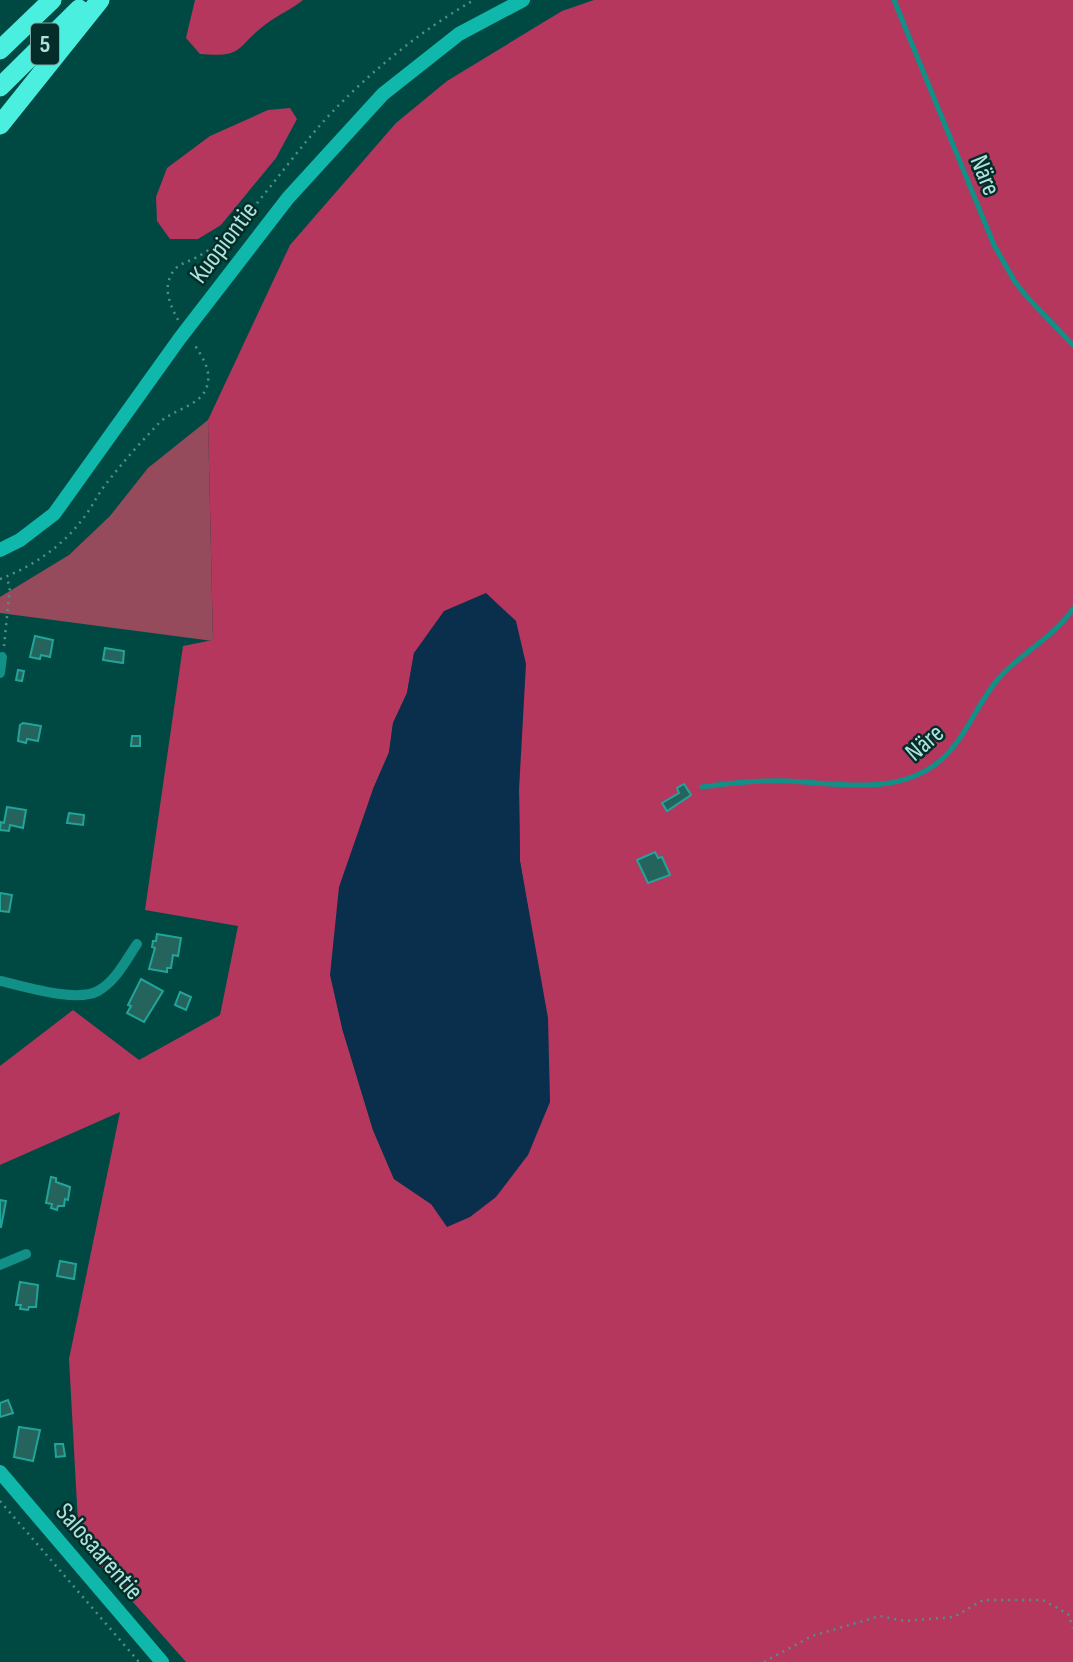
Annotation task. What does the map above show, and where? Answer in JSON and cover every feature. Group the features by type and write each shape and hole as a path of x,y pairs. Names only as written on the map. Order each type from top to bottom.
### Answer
{"highway":[{"path":"0,33 43,0"},
{"name":"5","path":"0,50 52,0"},
{"name":"5","path":"0,87 89,0"},
{"path":"0,125 100,0"}],"street":[{"name":"Kuopiontie","path":"0,550 29,534 54,514 180,338 288,198 383,94 459,34 523,0"},
{"path":"0,673 2,657"},
{"path":"0,981 57,993 81,995 96,992 118,972 137,944"},
{"path":"0,1265 26,1254"},
{"name":"Salosaarentie","path":"0,1472 162,1662"}],"lane":[{"name":"Näre","path":"894,0 994,246 1015,282 1073,345"},
{"name":"Näre","path":"702,787 768,781 861,785 913,778 932,767 949,752 999,678 1057,627 1073,609"}],"path":[{"path":"178,320 168,297 171,274 184,261 195,258 230,234 342,102 367,78 450,13 474,0"},
{"path":"0,579 35,563 65,539 85,517 107,484 161,421 202,396 207,387 206,362 194,344"},
{"path":"2,657 10,587 6,577"},
{"path":"0,1501 139,1662"},
{"path":"764,1662 812,1636 880,1616 904,1621 954,1617 983,1600 1043,1600 1068,1614 1073,1628"}],"shaded area":[{"path":"195,0 303,0 266,24 238,49 214,55 200,54 186,38"},
{"path":"594,0 1073,0 1073,1662 186,1662 79,1541 69,1359 120,1112 0,1165 0,1066 73,1010 139,1060 220,1015 238,926 145,910 183,646 213,640 208,420 290,245 396,123 447,81 562,11","holes":["430,634 519,790 520,861 532,932 431,1204 394,1179 373,1130 342,1028 373,789 389,752 393,723 407,693 414,653"]},
{"path":"290,108 297,119 276,158 221,225 198,239 170,239 157,221 156,197 167,168 210,136 268,110"},
{"path":"208,420 213,641 0,613 0,597 69,555 110,516 148,468"}],"water":[{"path":"486,593 516,621 526,664 519,790 520,861 548,1018 550,1102 528,1155 496,1197 470,1217 447,1227 431,1204 394,1179 373,1130 342,1028 330,975 339,887 373,789 389,753 393,723 407,693 414,653 444,611"}],"building":[{"path":"35,636 53,640 50,657 30,657"},
{"path":"105,648 124,651 123,663 103,660"},
{"path":"18,670 24,671 22,681 16,680"},
{"path":"23,723 41,726 38,741 18,741 20,725"},
{"path":"132,736 140,736 140,746 131,746"},
{"path":"684,784 691,795 667,811 662,803 679,793 677,788"},
{"path":"7,807 26,810 23,828 10,825 9,831 0,830"},
{"path":"69,813 84,815 83,825 67,823"},
{"path":"655,852 658,858 662,857 670,875 648,883 637,860"},
{"path":"0,893 12,895 9,912 0,911"},
{"path":"157,934 181,938 178,956 173,955 171,968 167,968 167,972 149,969 155,948 152,947 153,941 156,941"},
{"path":"141,979 163,991 144,1022 127,1013 131,1006 128,1005"},
{"path":"180,992 191,997 186,1010 175,1005"},
{"path":"51,1177 70,1187 68,1200 65,1199 64,1206 58,1206 57,1210 51,1208 52,1204 46,1203"},
{"path":"0,1200 6,1201 1,1227 0,1227"},
{"path":"60,1261 76,1264 74,1279 57,1276"},
{"path":"20,1282 38,1285 36,1307 29,1307 28,1310 20,1309 21,1305 16,1305"},
{"path":"8,1400 13,1413 0,1417 0,1403"},
{"path":"19,1427 40,1430 33,1461 14,1457"},
{"path":"55,1444 63,1444 65,1456 56,1457"}]}
